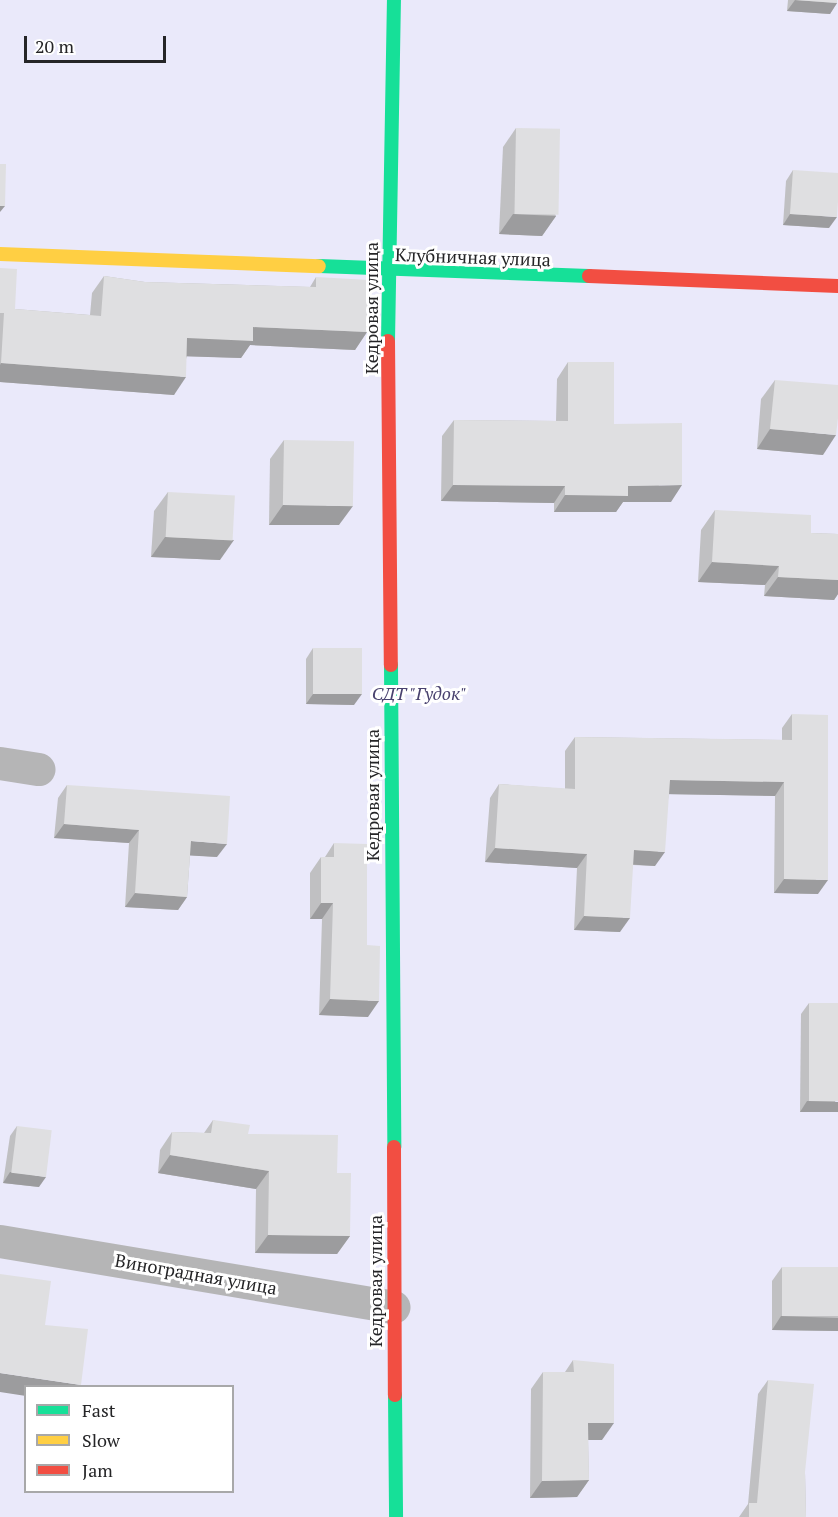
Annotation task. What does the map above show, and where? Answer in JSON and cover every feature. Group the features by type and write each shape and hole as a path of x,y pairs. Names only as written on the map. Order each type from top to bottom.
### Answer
{"street":[{"name":"Кедровая улица","path":"394,0 388,273 396,1517"},
{"name":"Клубничная улица","path":"0,254 388,273 838,286"},
{"path":"0,763 39,769"},
{"name":"Виноградная улица","path":"0,1241 393,1307"}],"green space":[{"name":"СДТ \"Гудок\"","path":"0,0 838,0 838,1517 0,1517"}],"building":[{"path":"795,0 837,0 837,3"},
{"path":"516,128 560,129 558,215 514,214"},
{"path":"0,164 6,164 5,206 0,206"},
{"path":"793,170 838,173 837,217 790,214"},
{"path":"0,268 17,269 15,309 101,316 104,276 145,282 316,287 316,277 369,280 367,332 253,327 253,341 187,338 186,377 1,363 4,313 0,313"},
{"path":"568,362 614,362 614,424 682,423 682,485 628,486 628,496 565,495 565,486 453,485 454,420 568,421"},
{"path":"775,380 838,385 836,435 770,429"},
{"path":"284,440 354,441 353,506 283,505"},
{"path":"168,492 235,496 233,540 166,537"},
{"path":"715,510 811,515 811,533 838,534 838,580 778,577 779,566 712,562"},
{"path":"313,648 362,648 362,694 313,694"},
{"path":"792,714 828,715 828,880 784,879 784,782 670,780 665,852 634,850 630,918 584,916 587,854 495,848 499,784 575,789 575,737 792,740"},
{"path":"67,785 230,796 227,844 191,841 187,897 135,893 139,830 64,824"},
{"path":"334,843 367,844 367,945 380,946 379,1001 330,999 333,903 321,903 321,857 334,857"},
{"path":"809,1003 838,1003 838,1101 809,1101"},
{"path":"213,1120 250,1125 248,1134 338,1135 337,1173 351,1173 350,1236 268,1235 269,1171 170,1155 172,1132 211,1133"},
{"path":"17,1126 52,1130 46,1177 11,1173"},
{"path":"782,1267 838,1267 838,1316 782,1316"},
{"path":"0,1274 51,1281 45,1325 88,1329 81,1385 0,1373"},
{"path":"573,1360 614,1364 614,1423 588,1423 589,1480 542,1481 543,1372 574,1372"},
{"path":"768,1380 814,1384 805,1472 806,1517 749,1517 749,1503 757,1503"}],"traffic: fast":[{"path":"388,341 394,0"},
{"path":"319,266 589,276"},
{"path":"391,665 394,1147"},
{"path":"395,1395 396,1517"}],"traffic: slow":[{"path":"0,254 319,266"}],"traffic: jam":[{"path":"589,276 838,286"},
{"path":"388,341 391,665"},
{"path":"394,1147 395,1395"}]}
